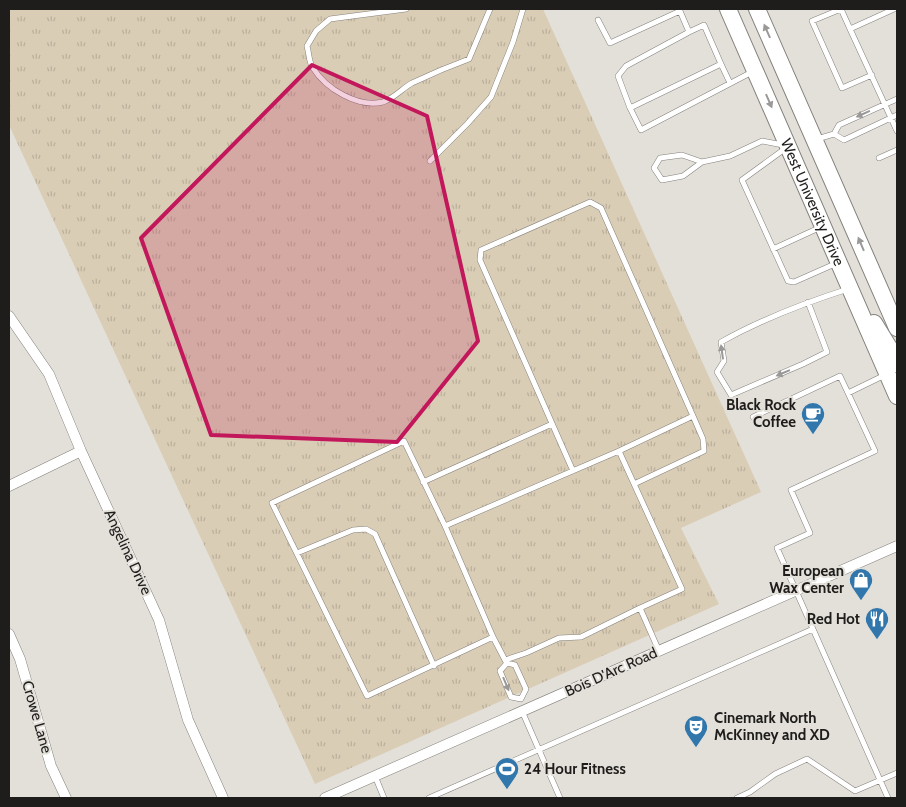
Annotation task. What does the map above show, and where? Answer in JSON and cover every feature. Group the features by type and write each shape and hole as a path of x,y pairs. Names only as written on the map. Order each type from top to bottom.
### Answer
{"highway":[{"name":"West University Drive","path":"728,9 851,288 887,343 892,369"},
{"name":"West University Drive","path":"757,9 897,328"},
{"path":"788,146 816,140"},
{"path":"892,369 897,396"}],"street":[{"name":"Angelina Drive","path":"9,316 49,374 81,451 159,620 188,720 223,798"},
{"path":"9,486 81,451"},
{"name":"Bois D'Arc Road","path":"325,798 897,546"},
{"name":"Crowe Lane","path":"9,634 20,659 51,766 66,798"}],"lane":[{"path":"406,9 330,19 316,31 307,46 312,67 322,80 342,94 359,102 383,102 410,84 469,59 490,9"},
{"path":"430,161 491,97 513,42 522,9"},
{"path":"872,75 842,88 812,22 841,9 872,75 897,131"},
{"path":"850,29 894,9"},
{"path":"598,20 610,43 680,10 689,32"},
{"path":"730,84 704,25 626,66 618,76 641,130 730,84 755,71"},
{"path":"630,108 721,64"},
{"path":"816,140 834,134 839,124 897,99"},
{"path":"834,134 844,140 897,116"},
{"path":"702,162 682,155 660,158 654,168 662,180 683,176 702,162 730,156 762,141 788,146"},
{"path":"788,146 742,180 788,281 794,282 839,262"},
{"path":"879,158 897,150"},
{"path":"573,471 480,260 481,250 590,202 601,208 693,416 702,439 704,451 634,484"},
{"path":"773,249 823,226"},
{"path":"808,302 827,352 732,395 717,372 724,361 721,342 751,325 808,302 851,288"},
{"path":"848,393 892,369"},
{"path":"753,417 840,376 875,451 791,490 810,533 777,548 888,798"},
{"path":"445,526 619,451 693,416"},
{"path":"424,482 552,424"},
{"path":"493,637 367,696 272,503 404,441 445,526 493,637 506,661 515,665 526,689 521,699 524,710 560,798"},
{"path":"521,699 511,697 500,671 506,661 558,638 581,637 682,589 619,451"},
{"path":"296,553 353,530 366,529 375,534 434,666"},
{"path":"640,608 659,651"},
{"path":"429,798 813,629"},
{"path":"737,798 750,792 769,777 808,759 856,791 897,773"},
{"path":"375,776 384,798"}],"highlighted area":[{"path":"312,65 427,116 478,341 397,442 211,435 141,238"}],"green space":[{"path":"9,9 543,9 761,492 681,528 719,604 315,784 9,125"}],"place":[{"name":"Black Rock Coffee","path":"813,435"},
{"name":"European Wax Center","path":"861,601"},
{"name":"Red Hot","path":"877,640"},
{"name":"Cinemark North McKinney and XD","path":"696,748"},
{"name":"24 Hour Fitness","path":"507,790"}]}
